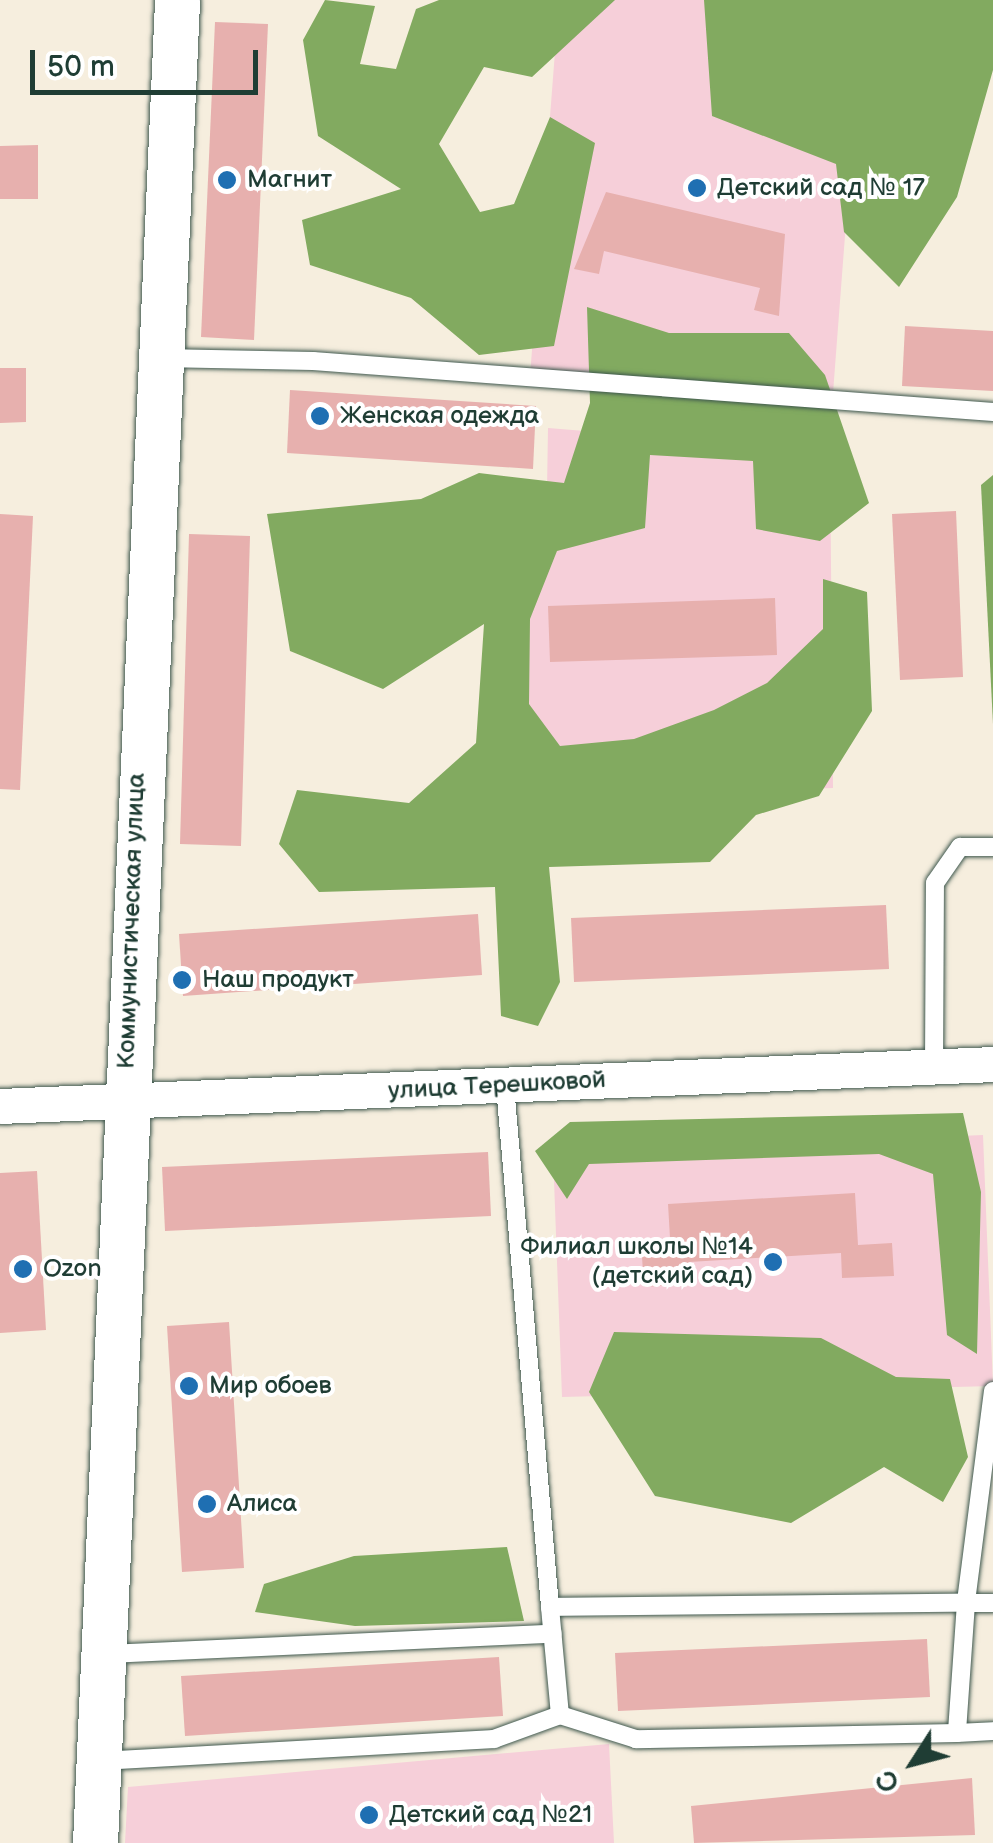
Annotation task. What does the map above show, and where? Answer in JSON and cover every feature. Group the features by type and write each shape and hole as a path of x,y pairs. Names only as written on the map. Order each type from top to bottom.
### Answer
{"street":[{"name":"Коммунистическая улица","path":"95,1843 124,1102 176,0"},
{"name":"улица Терешковой","path":"0,1106 993,1064"}],"lane":[{"path":"157,358 313,361 993,412"},
{"path":"934,1067 935,883 960,847 993,846"},
{"path":"993,1064 993,1083"},
{"path":"505,1086 560,1715"},
{"path":"958,1733 966,1603 993,1390"},
{"path":"550,1607 993,1602"},
{"path":"101,1654 553,1634"},
{"path":"97,1762 494,1739 560,1715 636,1739 993,1731"}],"shaded area":[{"name":"Детский сад № 17","path":"559,0 863,0 832,406 530,376"},
{"path":"548,428 830,451 833,788 520,798 521,492 547,489"},
{"name":"Филиал школы №14 (детский сад)","path":"983,1135 993,1386 562,1397 553,1153"},
{"name":"Детский сад №21","path":"609,1744 614,1843 125,1843 128,1787"}],"green space":[{"path":"325,0 375,6 360,64 396,69 416,9 439,0 615,0 532,77 484,67 439,144 480,212 514,204 550,117 595,143 554,346 479,355 411,298 310,265 302,220 401,189 318,136 303,40"},
{"path":"704,0 993,0 993,70 957,197 899,287 844,232 836,164 712,116"},
{"path":"587,307 669,333 789,333 825,375 869,503 820,541 756,529 753,461 650,455 645,528 557,551 530,619 529,704 560,746 634,739 714,710 767,683 823,629 823,579 867,592 872,711 819,796 756,815 710,862 549,867 560,982 538,1026 501,1016 495,887 319,892 279,844 297,790 409,803 476,743 484,624 383,689 290,651 267,514 421,499 479,473 564,483 590,403"},
{"path":"993,475 993,724 981,485"},
{"path":"963,1113 981,1192 977,1354 947,1335 933,1174 879,1154 589,1164 567,1199 535,1151 570,1122"},
{"path":"614,1332 821,1338 896,1377 950,1379 968,1457 943,1502 884,1467 791,1523 655,1496 589,1392"},
{"path":"507,1547 524,1621 355,1626 255,1612 264,1584 354,1556"}],"building":[{"path":"215,22 268,24 254,340 201,337"},
{"path":"38,145 38,199 0,199 0,146"},
{"path":"606,192 785,234 779,316 754,310 760,288 604,251 599,274 574,269"},
{"path":"905,326 993,331 993,391 902,386"},
{"path":"0,368 26,368 26,422 0,423"},
{"path":"290,390 536,406 533,469 287,453"},
{"path":"956,511 963,677 900,680 892,514"},
{"path":"0,514 33,516 20,790 0,789"},
{"path":"189,534 250,536 241,846 180,844"},
{"path":"775,598 777,655 550,662 548,606"},
{"path":"886,905 889,969 574,982 571,918"},
{"path":"478,914 482,975 183,996 179,934"},
{"path":"488,1152 491,1216 165,1231 162,1167"},
{"path":"37,1171 46,1330 0,1333 0,1173"},
{"path":"855,1193 858,1245 892,1243 894,1276 842,1278 841,1253 689,1262 690,1284 644,1287 642,1257 671,1255 668,1204"},
{"path":"229,1322 244,1568 182,1572 167,1326"},
{"path":"927,1639 930,1697 618,1711 615,1653"},
{"path":"499,1657 503,1716 185,1736 181,1676"},
{"path":"972,1778 975,1835 694,1843 691,1806"}],"place":[{"name":"Магнит","path":"227,180"},
{"name":"Детский сад № 17","path":"697,188"},
{"name":"Женская одежда","path":"320,416"},
{"name":"Наш продукт","path":"182,980"},
{"name":"Филиал школы №14 (детский сад)","path":"773,1262"},
{"name":"Ozon","path":"23,1269"},
{"name":"Мир обоев","path":"189,1386"},
{"name":"Алиса","path":"207,1504"},
{"name":"Детский сад №21","path":"369,1815"}]}
